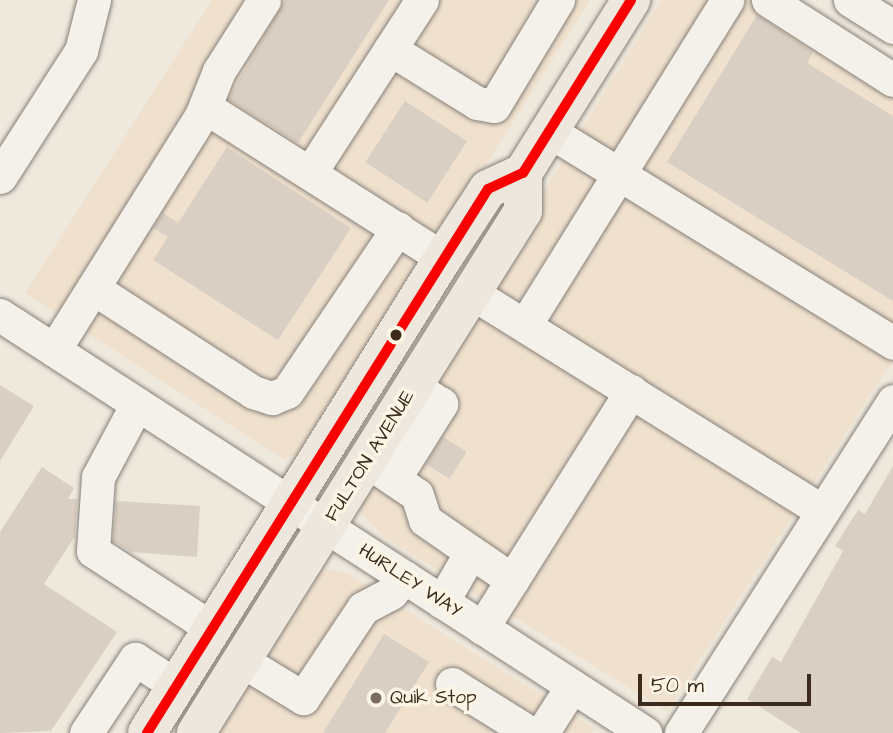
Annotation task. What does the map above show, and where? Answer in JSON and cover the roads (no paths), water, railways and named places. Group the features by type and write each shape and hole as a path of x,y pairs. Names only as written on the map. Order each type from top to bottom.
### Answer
{"main road":[{"path":"147,733 488,189 523,173 631,0"},
{"name":"FULTON AVENUE","path":"196,733 326,526 380,470 413,386 523,211 523,173"}],"street":[{"path":"5,160 81,51 94,0"},
{"path":"54,350 205,107 219,71 264,0"},
{"path":"310,173 422,0"},
{"path":"390,49 477,103 494,106 558,0"},
{"path":"525,325 727,0"},
{"path":"768,0 893,80"},
{"path":"850,0 893,27"},
{"path":"205,107 443,258"},
{"path":"549,131 893,343"},
{"path":"93,288 253,392 272,398 287,392 398,228"},
{"path":"472,293 822,511"},
{"name":"HURLEY WAY","path":"0,315 638,732"},
{"path":"482,628 631,391"},
{"path":"681,733 893,401"},
{"path":"137,404 98,477 93,551 213,629"},
{"path":"380,470 417,495 425,520 512,580"},
{"path":"442,602 471,552"},
{"path":"242,660 303,698 363,608 391,593 404,577"},
{"path":"86,733 135,659 177,686"},
{"path":"452,684 530,733"},
{"path":"542,733 572,687"}],"place":[{"name":"Quik Stop","path":"376,698"}]}
